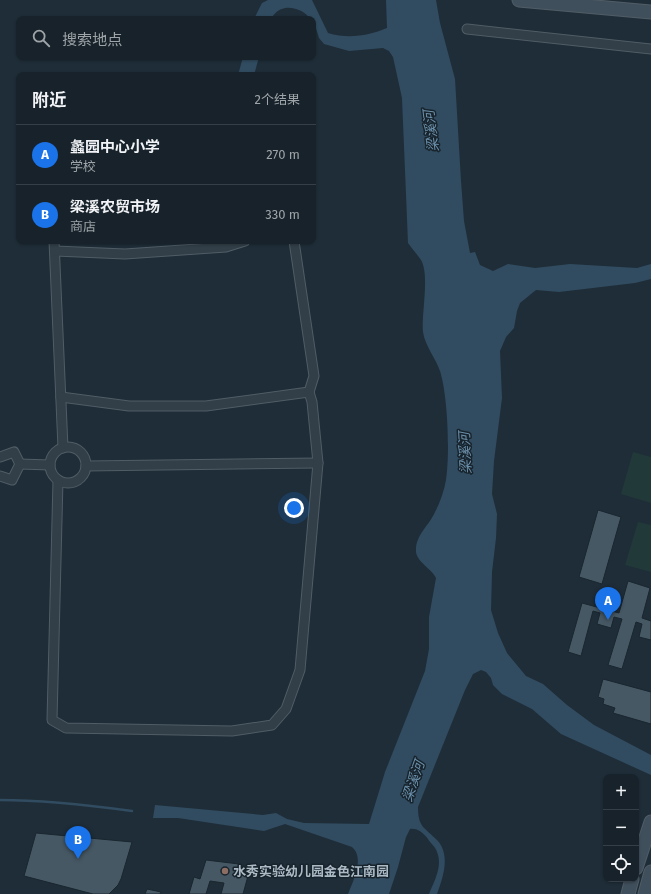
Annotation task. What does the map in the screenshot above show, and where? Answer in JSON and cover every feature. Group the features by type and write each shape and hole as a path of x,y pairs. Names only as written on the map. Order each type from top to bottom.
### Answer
{"main road":[{"path":"518,0 651,12"},
{"path":"639,859 651,822"},
{"path":"645,894 651,872"},
{"path":"628,894 631,882"}],"street":[{"path":"467,29 651,49"},
{"path":"54,244 63,448"},
{"path":"55,251 125,254 226,246 234,244"},
{"path":"58,480 52,720 66,728 232,731 272,725 286,709 300,670 318,463 312,402 309,392 314,376 294,244"},
{"path":"61,397 129,406 206,406 309,392"},
{"path":"68,447 79,451 85,460 86,466 84,472 76,481 64,483 54,476 50,465 54,454 63,448 68,447"},
{"path":"0,457 14,452 20,464"},
{"path":"86,466 318,463"},
{"path":"20,464 50,465"},
{"path":"0,476 12,480 20,464"}],"green space":[{"path":"633,452 651,457 651,503 621,494"},
{"path":"638,522 651,525 651,572 625,565"}],"water":[{"name":"梁溪河","path":"268,0 312,0 328,33 343,36 358,36 387,28 386,0 436,0 440,23 455,79 464,221 470,253 475,252 480,265 493,271 508,264 535,268 570,264 637,268 651,264 651,279 635,283 559,292 536,290 520,303 514,328 506,337 500,351 502,398 494,461 492,494 497,514 492,572 491,610 498,633 507,653 526,676 543,684 567,705 594,725 651,755 651,775 561,734 532,709 502,694 493,685 491,678 486,672 481,670 473,674 465,690 418,807 418,814 421,823 437,840 444,852 445,859 442,880 437,894 429,894 438,868 439,857 434,847 424,835 415,829 410,829 406,837 389,894 348,894 358,863 358,857 352,847 285,824 264,831 178,818 153,818 155,805 263,815 276,813 287,819 304,823 369,824 385,772 425,671 429,649 429,617 436,578 417,556 416,546 420,536 437,508 444,488 448,456 448,425 443,382 440,371 426,342 423,332 425,285 424,267 421,260 408,243 402,98 393,57 389,51 383,48 349,51 324,44 319,38 316,28 316,16 308,16 302,11 294,8 280,10 273,16 256,16 262,3"},
{"path":"242,60 258,60 255,72 239,72"}],"building":[{"path":"598,510 621,517 602,584 579,577"},
{"path":"628,581 650,588 642,618 651,621 651,640 639,637 642,624 636,622 622,669 608,665 622,619 614,617 611,628 597,624 600,613 593,611 581,656 568,652 582,603 619,613"},
{"path":"603,679 651,692 651,724 613,713 615,708 603,704 604,699 598,697"},
{"path":"36,833 132,842 118,885 109,894 93,894 24,876"},
{"path":"206,860 239,864 237,874 248,876 243,894 221,894 224,883 210,881 206,894 189,894 194,877 200,879"},
{"path":"147,889 161,892 160,894 145,894"}],"waterway":[{"path":"0,800 66,803 132,811"}],"place":[{"name":"蠡园中心小学","path":"608,620"},
{"name":"梁溪农贸市场","path":"78,859"},
{"name":"水秀实验幼儿园金色江南园","path":"225,871"}]}
